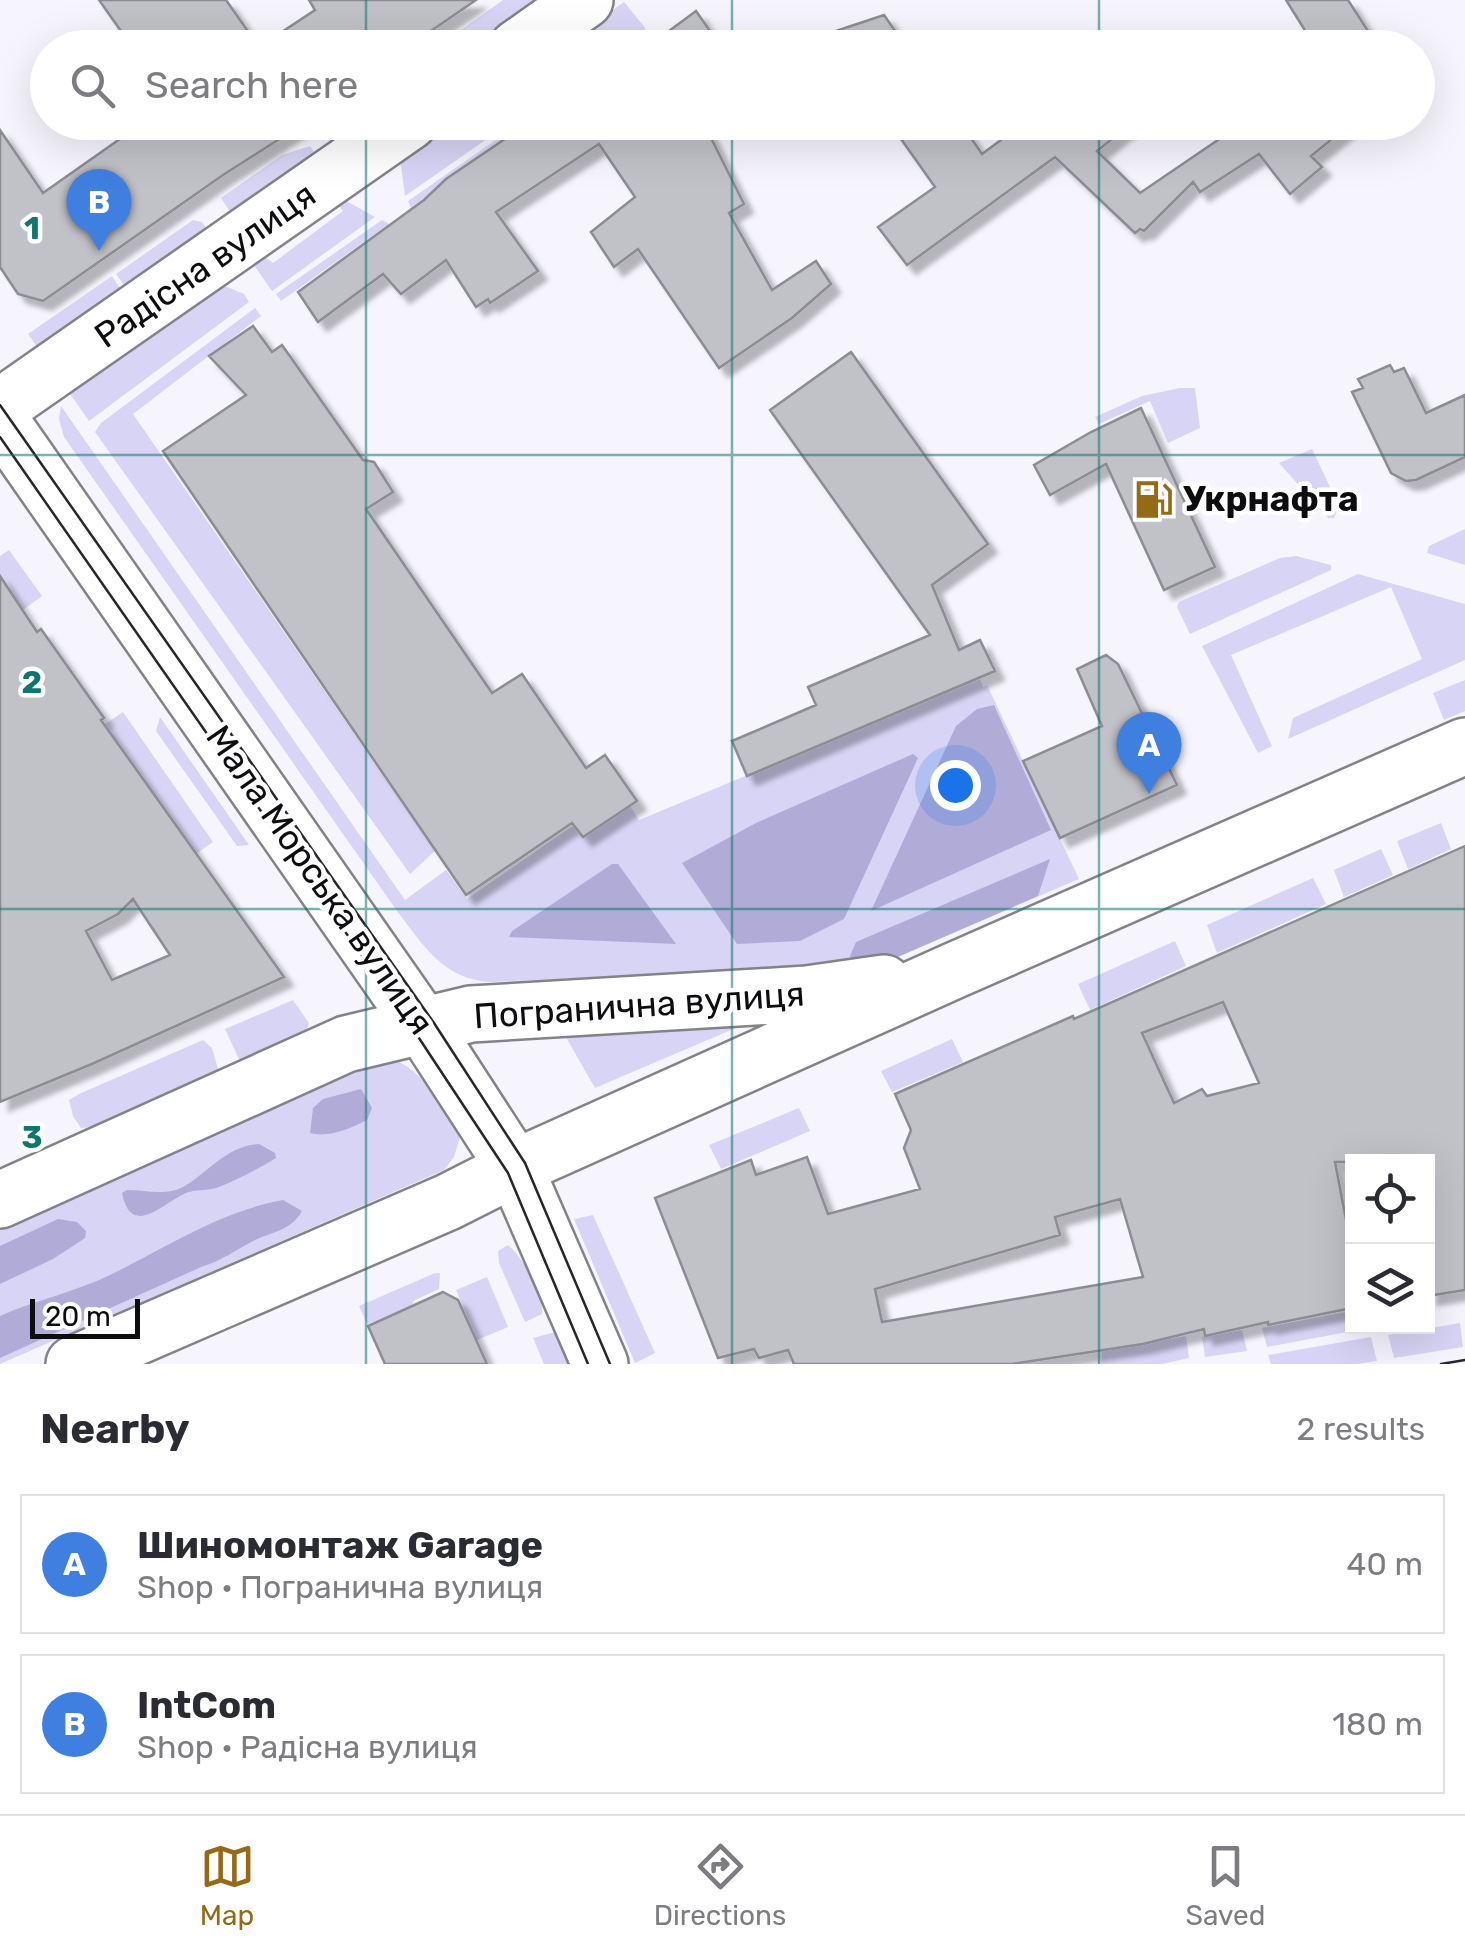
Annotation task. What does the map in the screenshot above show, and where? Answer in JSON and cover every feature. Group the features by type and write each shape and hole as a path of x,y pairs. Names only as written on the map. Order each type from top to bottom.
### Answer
{"main road":[{"path":"542,30 585,0"},
{"name":"Радісна вулиця","path":"0,407 383,140"},
{"name":"Мала Морська вулиця","path":"0,420 423,1026 515,1168 600,1364"},
{"name":"Погранична вулиця","path":"74,1364 448,1202 515,1168 953,971 1465,746"},
{"name":"Погранична вулиця","path":"0,1200 346,1044 471,1014 807,994 953,971"}],"shaded area":[{"path":"503,0 549,0 506,30 461,30"},
{"path":"624,2 646,29 644,30 584,30"},
{"path":"426,140 486,140 405,196 400,158"},
{"path":"496,140 504,140 411,208 408,201"},
{"path":"310,146 319,159 234,218 221,198 282,155"},
{"path":"341,198 375,217 272,291 254,265 261,254 273,263 343,211 336,201"},
{"path":"193,220 202,222 210,234 128,291 116,274"},
{"path":"382,220 389,224 281,301 276,294"},
{"path":"112,276 124,294 40,351 28,334"},
{"path":"225,286 244,294 249,302 89,421 68,391 209,290"},
{"path":"255,308 261,316 133,414 435,851 410,874 95,432 101,423"},
{"path":"1195,388 1200,428 1168,443 1150,401 1099,424 1095,417 1142,396"},
{"path":"61,406 405,900 446,870 467,899 574,825 583,837 630,806 639,820 980,679 983,687 987,685 1079,879 893,959 843,966 493,982 461,975 436,958 395,908 64,437 59,419"},
{"path":"1312,449 1339,506 1334,518 1328,518 1279,463"},
{"path":"1465,529 1465,565 1427,553 1429,546"},
{"path":"9,550 42,596 23,610 0,576 0,556"},
{"path":"1296,556 1331,565 1331,570 1190,634 1177,607 1179,602 1280,558"},
{"path":"1358,574 1465,604 1465,660 1288,739 1293,718 1422,659 1391,587 1231,655 1272,746 1258,753 1202,646"},
{"path":"1465,680 1465,711 1444,720 1433,693"},
{"path":"994,705 1051,830 871,911 956,726 977,709"},
{"path":"123,712 213,842 196,854 105,724"},
{"path":"160,717 249,845 237,846 156,731"},
{"path":"913,754 918,758 844,919 800,941 737,944 682,863 756,823"},
{"path":"1441,823 1451,849 1408,869 1397,841"},
{"path":"1381,849 1393,875 1344,897 1334,870"},
{"path":"1050,859 1038,896 893,959 855,964 850,956 856,942"},
{"path":"612,864 618,864 676,944 509,937 512,931"},
{"path":"1313,878 1326,904 1217,953 1207,925"},
{"path":"1175,941 1186,966 1090,1010 1078,984"},
{"path":"293,1000 309,1023 307,1029 240,1061 225,1029"},
{"path":"745,1024 595,1088 563,1032"},
{"path":"952,1039 963,1062 892,1092 881,1071"},
{"path":"203,1040 212,1048 218,1069 213,1075 91,1127 81,1128 73,1116 69,1100 79,1094"},
{"path":"399,1062 426,1085 460,1137 454,1157 444,1170 0,1364 0,1230 349,1075"},
{"path":"361,1089 372,1108 367,1120 332,1133 310,1133 313,1108 323,1099"},
{"path":"799,1108 810,1131 721,1169 709,1145"},
{"path":"259,1144 275,1153 276,1158 241,1177 215,1188 189,1192 150,1214 133,1214 127,1207 122,1193 127,1190 176,1190 237,1149"},
{"path":"283,1200 302,1211 286,1227 0,1358 0,1316 97,1281 216,1221"},
{"path":"593,1215 655,1353 635,1363 574,1219"},
{"path":"58,1219 77,1222 86,1231 85,1238 53,1259 0,1284 0,1246"},
{"path":"508,1245 526,1267 542,1305 542,1314 525,1322 499,1263 498,1251"},
{"path":"440,1273 439,1289 368,1325 359,1306"},
{"path":"487,1277 508,1327 477,1340 456,1290"},
{"path":"1345,1312 1345,1332 1267,1347 1262,1328"},
{"path":"1460,1323 1463,1347 1394,1358 1388,1335 1435,1334 1435,1327"},
{"path":"1242,1330 1247,1351 1205,1357 1202,1337"},
{"path":"555,1332 569,1364 544,1364 533,1338"},
{"path":"1186,1336 1189,1358 1162,1364 1101,1364 1102,1351"},
{"path":"1371,1337 1377,1361 1271,1364 1268,1355"}],"building":[{"path":"99,0 226,0 247,30 120,30"},
{"path":"309,0 476,0 432,30 285,30 315,10"},
{"path":"1286,0 1348,0 1367,30 1305,30"},
{"path":"696,11 709,30 670,30"},
{"path":"884,15 894,30 839,30"},
{"path":"0,130 43,193 118,140 278,140 43,301 18,294 0,267"},
{"path":"503,140 712,140 744,204 729,213 772,290 816,261 831,284 792,318 719,368 638,249 614,267 591,232 635,197 599,144 496,212 538,271 490,303 488,299 476,307 446,260 401,294 383,274 318,322 298,292 424,200 446,179"},
{"path":"902,140 972,140 982,154 1001,140 1111,140 1097,151 1140,193 1218,140 1331,140 1311,156 1322,167 1290,194 1259,154 1200,192 1193,182 1144,231 1135,233 1055,157 907,265 878,227 935,187"},
{"path":"253,326 272,352 282,345 363,460 374,462 393,492 366,509 492,693 522,674 586,768 605,755 637,801 583,837 572,823 466,895 163,451 246,395 209,356"},
{"path":"851,352 988,544 932,585 959,650 980,640 995,671 747,776 732,741 816,705 808,687 930,635 770,410"},
{"path":"1390,365 1394,372 1404,368 1426,413 1465,395 1465,457 1416,480 1406,481 1391,473 1352,392 1363,388 1358,379"},
{"name":"Укрнафта","path":"1141,408 1215,567 1164,590 1106,464 1050,495 1034,465"},
{"path":"0,576 284,977 0,1102","holes":["133,899 170,955 112,980 86,931 118,914"]},
{"path":"1106,655 1118,664 1177,785 1060,838 1023,761 1102,726 1077,669"},
{"path":"1465,846 1465,1290 1435,1295 1435,1154 1345,1154 1345,1162 1335,1162 1345,1214 1345,1309 1205,1336 1204,1329 1143,1344 1012,1364 794,1364 788,1350 759,1358 754,1349 718,1358 655,1198 751,1160 756,1175 807,1157 828,1214 920,1189 904,1148 911,1130 895,1094 1073,1016 1074,1019","holes":["1223,1002 1259,1083 1207,1096 1202,1089 1174,1103 1142,1033","1120,1199 1143,1277 882,1322 875,1289 1060,1235 1055,1217"]},
{"path":"443,1292 458,1300 487,1364 385,1364 368,1326"}],"tram line":[{"path":"0,405 434,1023 525,1163 610,1364"},
{"path":"0,437 413,1029 508,1173 588,1364"},
{"path":"1441,1364 1465,1360"}],"place":[{"name":"IntCom","path":"99,251"},
{"name":"Укрнафта","path":"1153,499"},
{"name":"Шиномонтаж Garage","path":"1149,794"}]}
